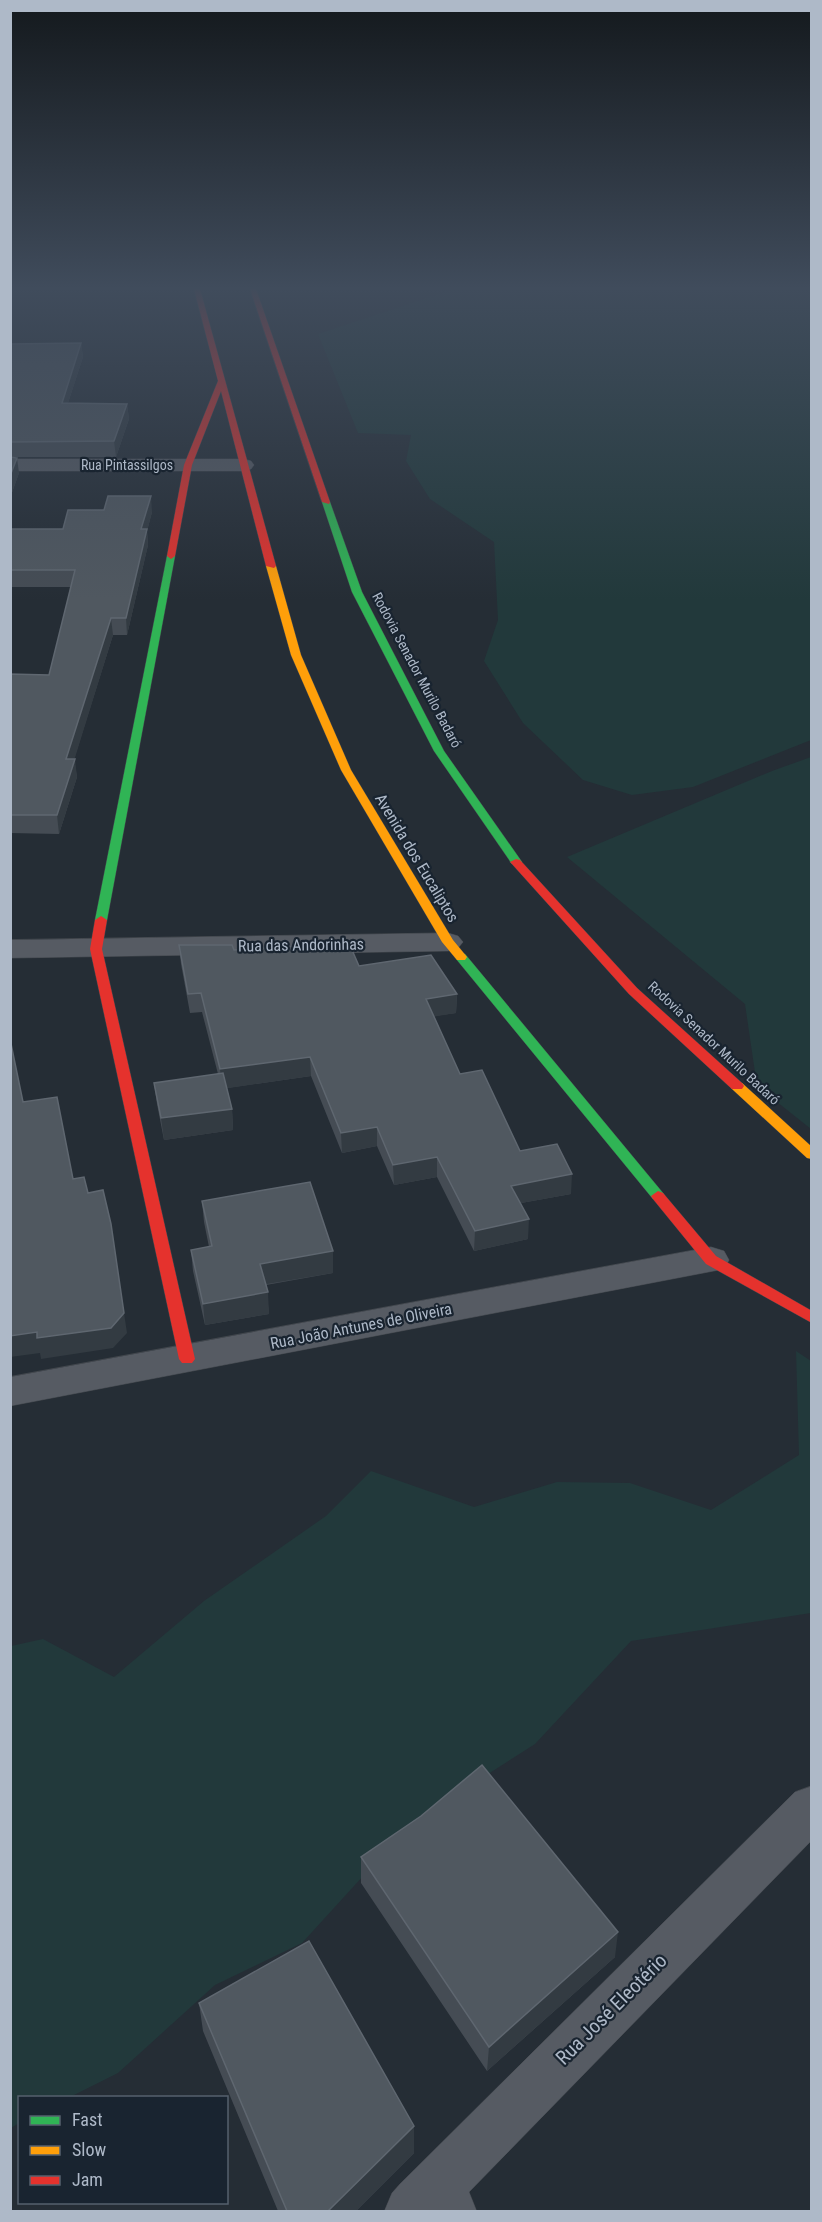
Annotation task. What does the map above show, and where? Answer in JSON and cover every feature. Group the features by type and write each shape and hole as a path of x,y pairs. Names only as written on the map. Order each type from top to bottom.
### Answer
{"street":[{"path":"187,1359 96,950 188,465 216,393"},
{"name":"Avenida dos Eucaliptos","path":"223,393 296,655 346,770 448,942 711,1260 812,1318"},
{"name":"Rodovia Senador Murilo Badaró","path":"289,393 357,592 439,751 506,851 633,992 812,1155"},
{"name":"Rua Pintassilgos","path":"10,465 244,465"},
{"name":"Rua das Andorinhas","path":"10,949 96,950 448,942"},
{"name":"Rua João Antunes de Oliveira","path":"10,1392 711,1260"},
{"name":"Rua José Eleotério","path":"426,2209 812,1807"}],"green space":[{"path":"342,393 811,393 811,740 693,787 632,795 583,780 523,723 484,661 498,620 494,542 430,499 406,461 411,435 358,433"},
{"path":"812,757 811,1129 757,1086 745,1004 567,857 772,771"},
{"path":"796,1351 811,1361 811,1613 631,1641 535,1744 471,1785 375,1863 302,1943 215,1985 118,2073 72,2096 18,2096 18,2124 11,2128 11,1646 43,1639 114,1677 204,1601 326,1516 371,1471 474,1507 557,1482 630,1483 711,1510 799,1455"}],"building":[{"path":"10,393 65,393 62,403 127,404 114,441 10,442"},
{"path":"10,457 17,458 10,476"},
{"path":"108,496 151,496 141,529 147,529 126,618 111,618 66,759 75,759 57,815 10,815 10,674 49,675 75,570 10,570 10,529 63,529 68,510 104,510"},
{"path":"349,943 359,966 431,955 457,994 426,999 460,1074 482,1070 520,1151 557,1144 572,1174 511,1186 529,1219 475,1231 437,1157 393,1165 377,1127 341,1133 310,1057 220,1069 201,993 188,994 179,945 232,945 234,950"},
{"path":"10,1039 23,1102 57,1097 73,1179 84,1177 88,1193 103,1190 111,1224 124,1313 111,1328 37,1338 37,1332 10,1336"},
{"path":"223,1073 232,1109 161,1118 154,1083"},
{"path":"310,1182 333,1251 260,1264 268,1292 203,1304 191,1250 212,1246 202,1201"},
{"path":"482,1765 618,1932 489,2047 361,1857 421,1816"},
{"path":"309,1941 414,2126 328,2211 287,2211 199,2003"}],"traffic: fast":[{"path":"326,502 357,592 439,751 516,862"},
{"path":"101,920 171,556"},
{"path":"461,957 658,1196"}],"traffic: slow":[{"path":"271,566 296,655 346,770 448,942 461,957"},
{"path":"737,1086 812,1155"}],"traffic: jam":[{"path":"171,556 188,465 216,393"},
{"path":"225,393 271,566"},
{"path":"289,393 326,502"},
{"path":"516,862 633,991 737,1086"},
{"path":"101,920 96,949 187,1359"},
{"path":"658,1196 711,1260 812,1318"}]}
